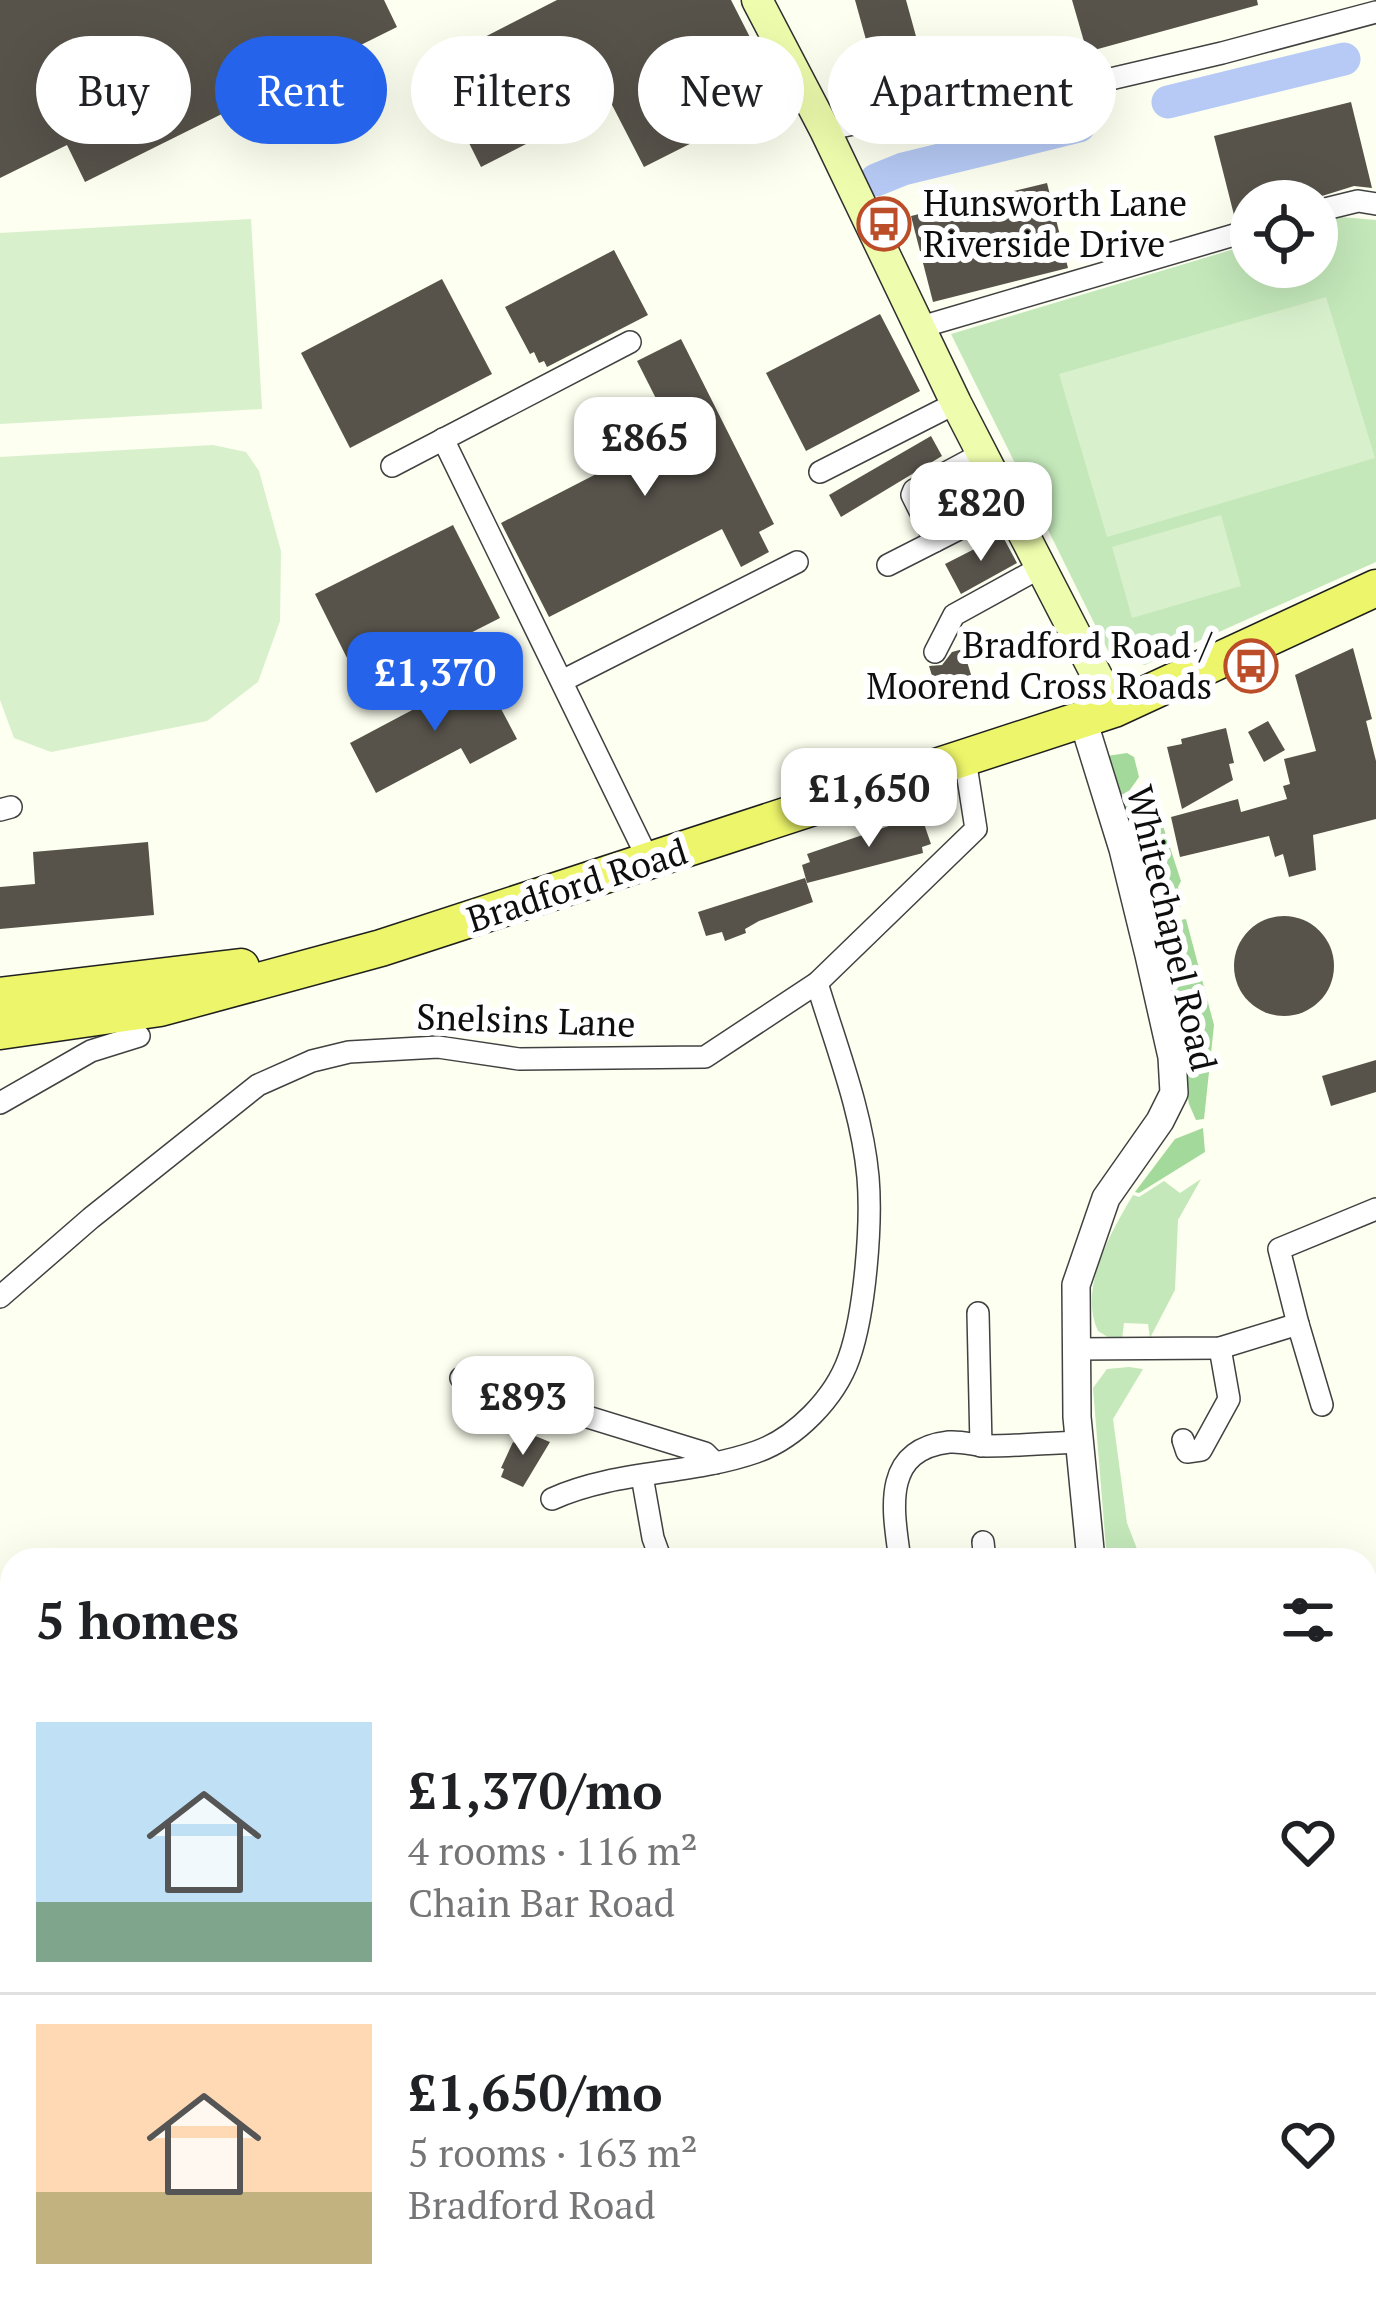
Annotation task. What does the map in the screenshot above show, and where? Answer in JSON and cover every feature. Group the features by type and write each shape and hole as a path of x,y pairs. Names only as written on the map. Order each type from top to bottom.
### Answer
{"main road":[{"path":"757,0 956,404 1043,566 1099,715"},
{"name":"Bradford Road","path":"0,1031 160,1008 381,948 1099,715 1376,588"},
{"name":"Bradford Road","path":"0,997 381,948"}],"street":[{"path":"825,130 900,114 960,114 1376,12"},
{"path":"1338,206 1358,201 1376,204"},
{"path":"921,327 1230,236"},
{"path":"392,466 630,343"},
{"path":"820,472 956,404"},
{"path":"443,439 649,861"},
{"path":"934,541 912,495 914,490 983,453"},
{"path":"888,565 1010,503"},
{"path":"562,681 796,562"},
{"path":"935,652 955,615 1043,566"},
{"name":"Whitechapel Road","path":"1090,1548 1079,1442 1076,1285 1106,1198 1174,1093 1172,1058 1123,849 1099,715"},
{"name":"Snelsins Lane","path":"0,1298 91,1218 258,1085 312,1061 349,1052 438,1047 519,1059 705,1057 817,983 976,829 965,759"},
{"path":"553,1499 580,1486 756,1452 799,1429 848,1360 867,1247 868,1177 855,1109 817,983"},
{"path":"0,1103 91,1051 139,1036"},
{"path":"1322,1405 1279,1249 1376,1209"},
{"path":"977,1312 981,1446"},
{"path":"1077,1349 1220,1348 1298,1324"},
{"path":"1183,1440 1186,1452 1201,1450 1229,1399 1220,1348"},
{"path":"461,1378 706,1453 715,1463"},
{"path":"898,1548 895,1484 904,1463 921,1450 943,1443 1079,1442"},
{"path":"642,1476 657,1548"}],"green space":[{"path":"1338,218 1376,220 1376,562 1145,665 1109,653 951,334 1230,250 1230,288 1338,288"},
{"path":"251,219 262,409 0,424 0,233"},
{"path":"1326,297 1375,458 1107,537 1059,374"},
{"path":"213,445 246,452 259,471 281,551 280,621 258,682 207,721 51,752 14,738 0,700 0,457"},
{"path":"1221,515 1241,586 1132,618 1112,547"},
{"path":"1127,753 1134,757 1139,777 1127,794 1140,813 1162,823 1181,881 1178,887 1184,904 1169,913 1154,913 1135,858 1138,831 1127,829 1121,807 1128,806 1125,795 1110,789 1107,756"},
{"path":"1186,919 1214,1025 1204,1119 1196,1120 1189,1104 1157,925"},
{"path":"1203,1128 1205,1152 1135,1192 1175,1139"},
{"path":"1201,1179 1178,1220 1175,1290 1150,1338 1148,1324 1124,1323 1122,1339 1098,1331 1093,1314 1094,1279 1133,1195 1139,1197 1164,1181 1180,1193"},
{"path":"1107,1369 1143,1369 1113,1419 1127,1523 1137,1548 1106,1548 1093,1388"}],"building":[{"path":"0,0 384,0 397,27 379,36 215,36 215,117 191,129 191,36 36,36 36,144 161,144 85,182 67,145 0,178"},
{"path":"557,0 731,0 749,36 638,36 638,144 690,144 644,167 614,109 614,36 487,36"},
{"path":"855,0 906,0 916,36 865,36"},
{"path":"1072,0 1257,0 1258,5 1116,44 1116,36 1082,36"},
{"path":"1351,102 1372,188 1338,191 1338,180 1230,180 1230,199 1214,136"},
{"path":"470,144 526,144 481,167"},
{"path":"1047,183 1068,268 933,302 911,216"},
{"path":"614,250 648,315 547,367 544,361 539,363 505,307"},
{"path":"442,279 492,374 350,448 301,353"},
{"path":"880,314 920,391 806,451 766,373"},
{"path":"681,339 774,524 759,532 769,552 741,567 722,529 549,617 501,523 674,434 637,361"},
{"path":"931,436 942,456 841,517 829,495"},
{"path":"453,525 500,618 362,688 315,594"},
{"path":"1002,535 1017,563 961,594 945,564"},
{"path":"1353,648 1372,719 1366,721 1376,761 1376,819 1313,835 1316,870 1289,877 1283,854 1275,857 1269,836 1180,857 1171,817 1238,799 1241,812 1287,799 1283,786 1290,784 1284,759 1316,751 1295,675"},
{"path":"963,649 973,681 937,692 929,666 942,665 952,652"},
{"path":"482,673 517,739 470,764 461,748 376,793 350,743"},
{"path":"1268,721 1285,750 1264,762 1248,732"},
{"path":"1226,728 1233,780 1182,809 1167,747"},
{"path":"921,815 931,844 922,847 923,853 807,883 802,865 810,862 807,854"},
{"path":"148,842 154,915 0,929 0,887 35,884 33,852"},
{"path":"805,878 813,902 759,921 745,929 746,933 725,941 722,932 706,936 698,912"},
{"path":"1284,916 1303,919 1320,930 1331,947 1331,985 1320,1002 1303,1013 1284,1016 1265,1013 1248,1002 1237,985 1234,966 1237,947 1248,930 1265,919"},
{"path":"1376,1060 1376,1092 1331,1106 1322,1076"},
{"path":"523,1431 550,1442 523,1487 501,1477 501,1468"}],"waterway":[{"path":"1168,102 1344,59"},
{"path":"876,180 1005,144"}],"place":[{"name":"Hunsworth Lane Riverside Drive","path":"884,224"},
{"name":"Bradford Road / Moorend Cross Roads","path":"1251,666"}]}
